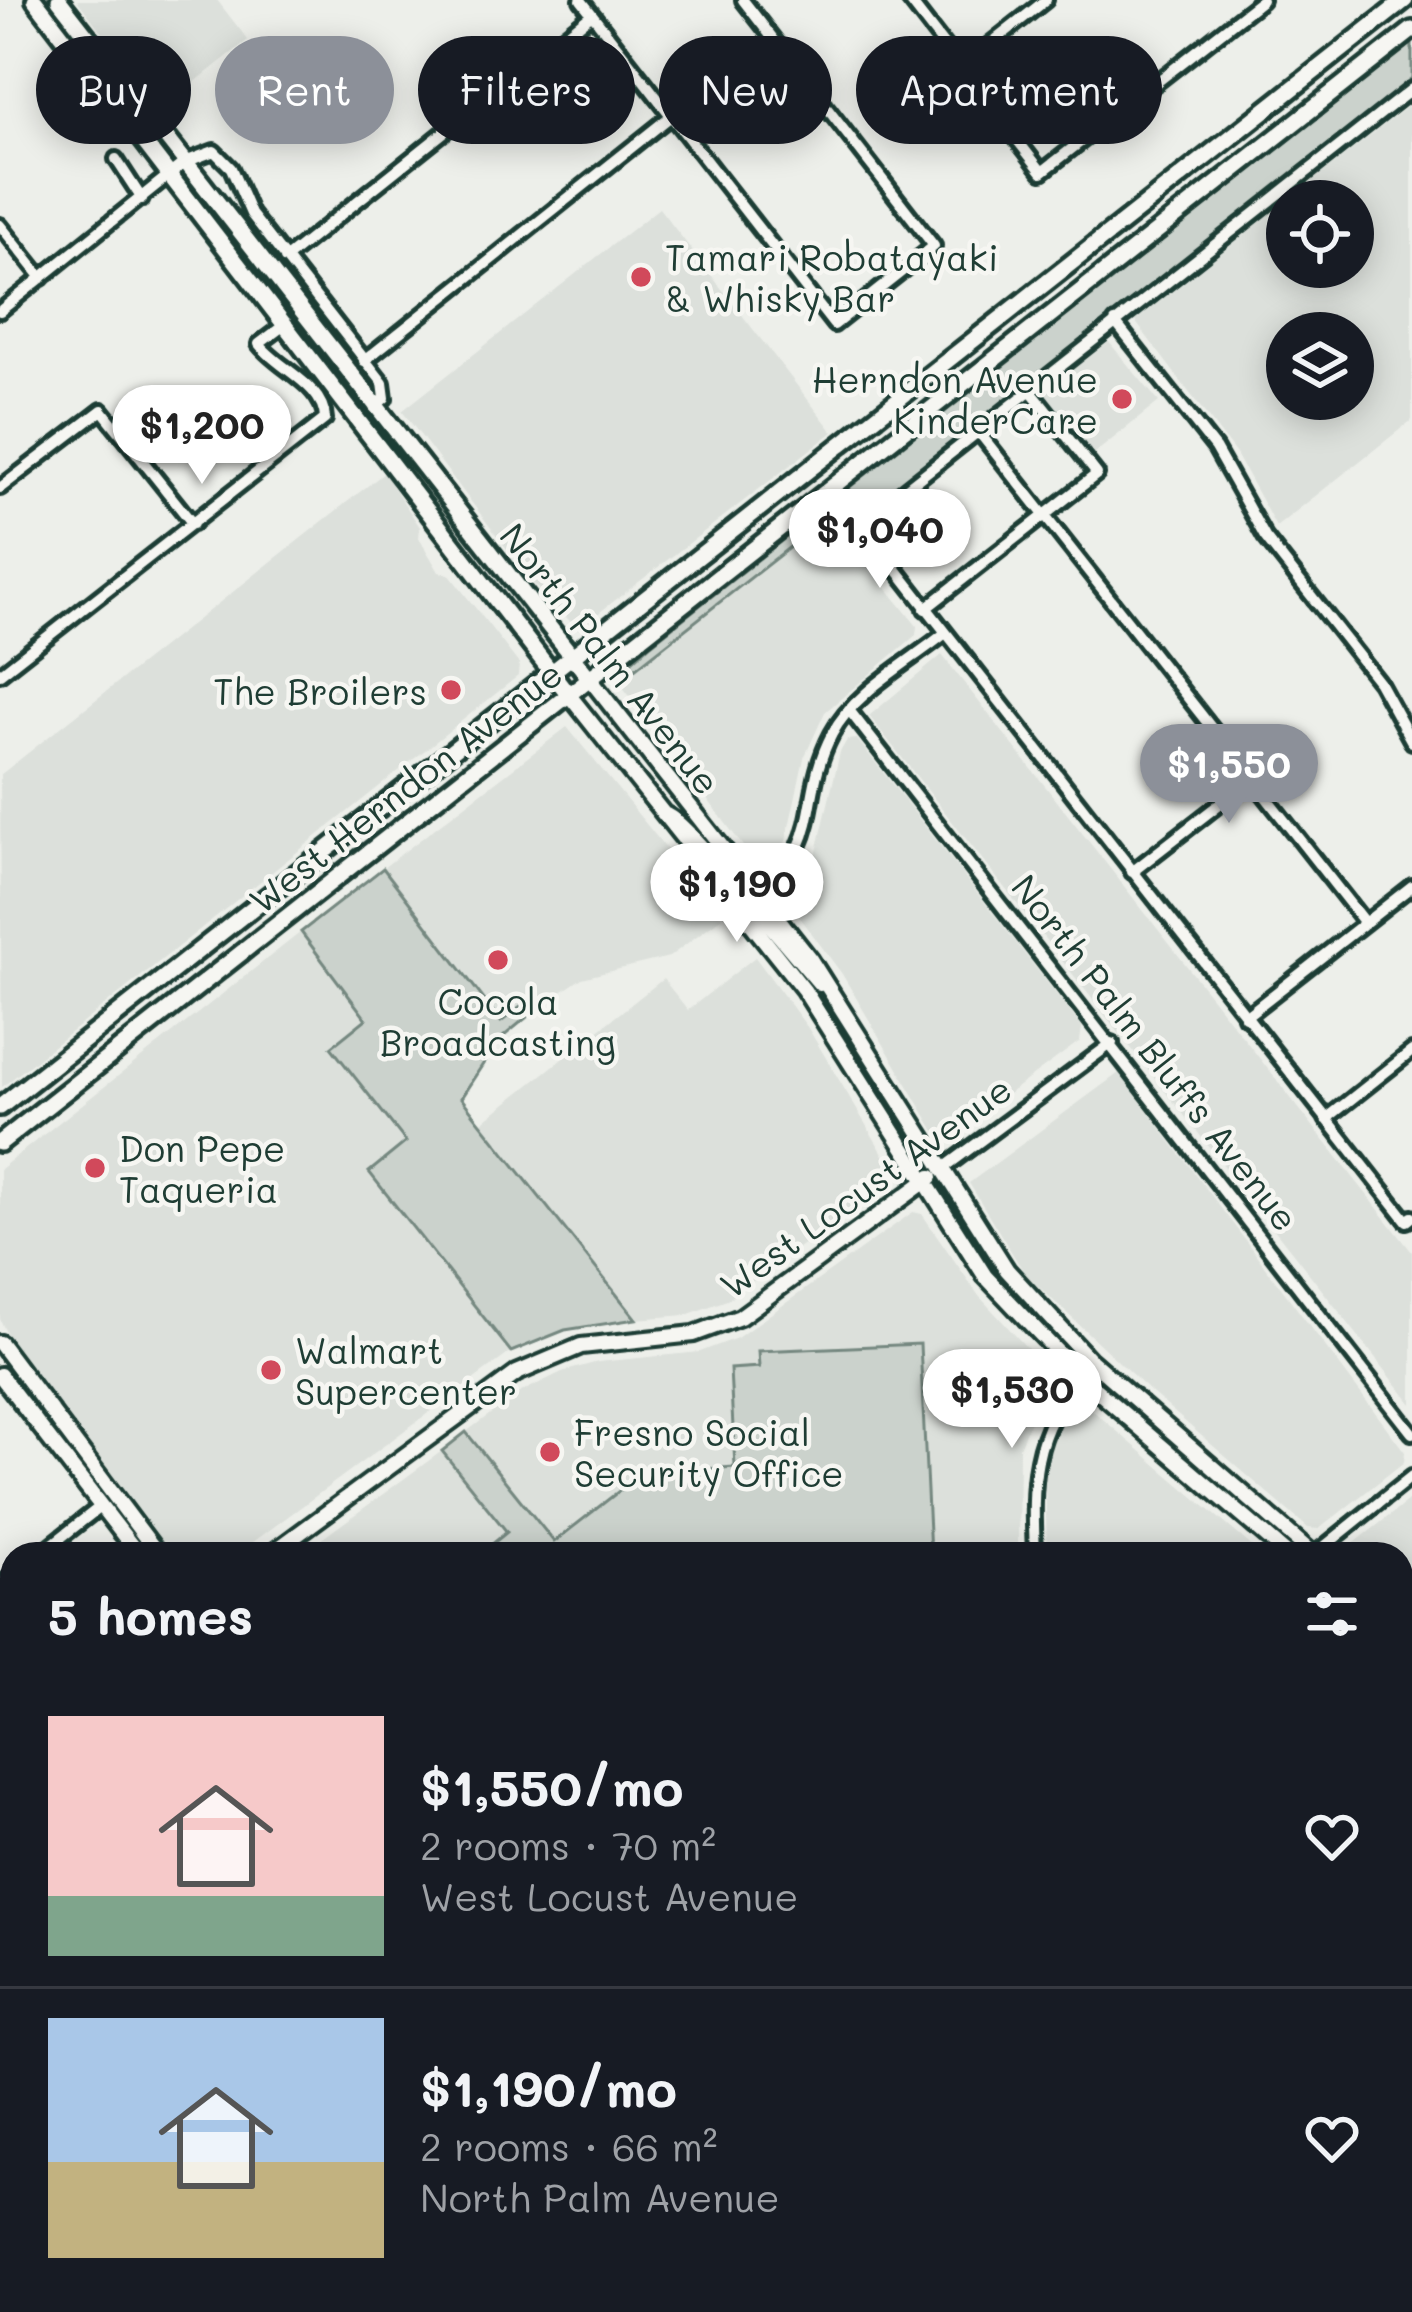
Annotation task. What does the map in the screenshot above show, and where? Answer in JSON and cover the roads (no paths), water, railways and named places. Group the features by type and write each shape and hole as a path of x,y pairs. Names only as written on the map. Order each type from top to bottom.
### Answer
{"main road":[{"name":"North Palm Avenue","path":"35,0 569,695 804,990 985,1276 1081,1377 1273,1542"},
{"path":"46,0 75,36"},
{"name":"North Palm Avenue","path":"59,0 87,36"},
{"name":"West Herndon Avenue","path":"0,1107 1405,0"},
{"name":"West Herndon Avenue","path":"0,1143 1412,30"},
{"name":"North Palm Avenue","path":"171,144 760,892 830,988 940,1171 1007,1270 1048,1319 1300,1542"},
{"path":"287,323 330,364 381,430 396,434"},
{"path":"662,813 688,826 738,887 760,892"},
{"path":"736,905 758,912 815,982 830,988"},
{"name":"West Locust Avenue","path":"288,1542 517,1372 586,1345 694,1334 740,1317 940,1171"},
{"path":"0,1343 149,1542"},
{"path":"0,1363 31,1403 47,1407"},
{"path":"0,1376 6,1397 128,1542"},
{"path":"1081,1377 1093,1376 1160,1431 1199,1452"}],"street":[{"path":"581,0 659,101"},
{"path":"743,0 771,36"},
{"path":"909,0 937,36"},
{"path":"1000,36 1046,0"},
{"path":"1162,78 1262,0"},
{"path":"285,259 592,14"},
{"path":"1409,1219 1325,1119 864,528 870,517 1412,88"},
{"path":"693,144 834,326 934,246 832,115"},
{"path":"364,361 659,126"},
{"path":"1020,144 1042,172 1078,144"},
{"path":"0,311 185,162 214,151 231,168 251,214 385,390 385,398 374,406"},
{"path":"116,159 142,199"},
{"path":"0,225 42,278"},
{"path":"1115,322 1215,448 1265,537 1378,682 1412,742"},
{"path":"0,674 325,418 324,407 310,388 272,362 259,344 287,323"},
{"path":"925,609 1097,474 1030,389"},
{"path":"0,488 102,410 193,524"},
{"path":"978,431 1364,923"},
{"path":"760,892 797,856 825,749 849,710 944,634"},
{"name":"North Palm Bluffs Avenue","path":"849,710 1412,1433"},
{"path":"1132,872 1298,742"},
{"path":"1245,1017 1412,886"},
{"name":"West Locust Avenue","path":"940,1171 1112,1043"},
{"path":"1325,1119 1412,1051"},
{"path":"1035,1542 1036,1453 1053,1411 1081,1377"},
{"path":"1329,1542 1412,1476"},
{"path":"55,1542 100,1506"}],"place":[{"name":"Tamari Robatayaki & Whisky Bar","path":"641,277"},
{"name":"Herndon Avenue KinderCare","path":"1122,399"},
{"name":"The Broilers","path":"451,690"},
{"name":"Cocola Broadcasting","path":"498,960"},
{"name":"Don Pepe Taqueria","path":"95,1168"},
{"name":"Walmart Supercenter","path":"271,1370"},
{"name":"Fresno Social Security Office","path":"550,1452"}]}
